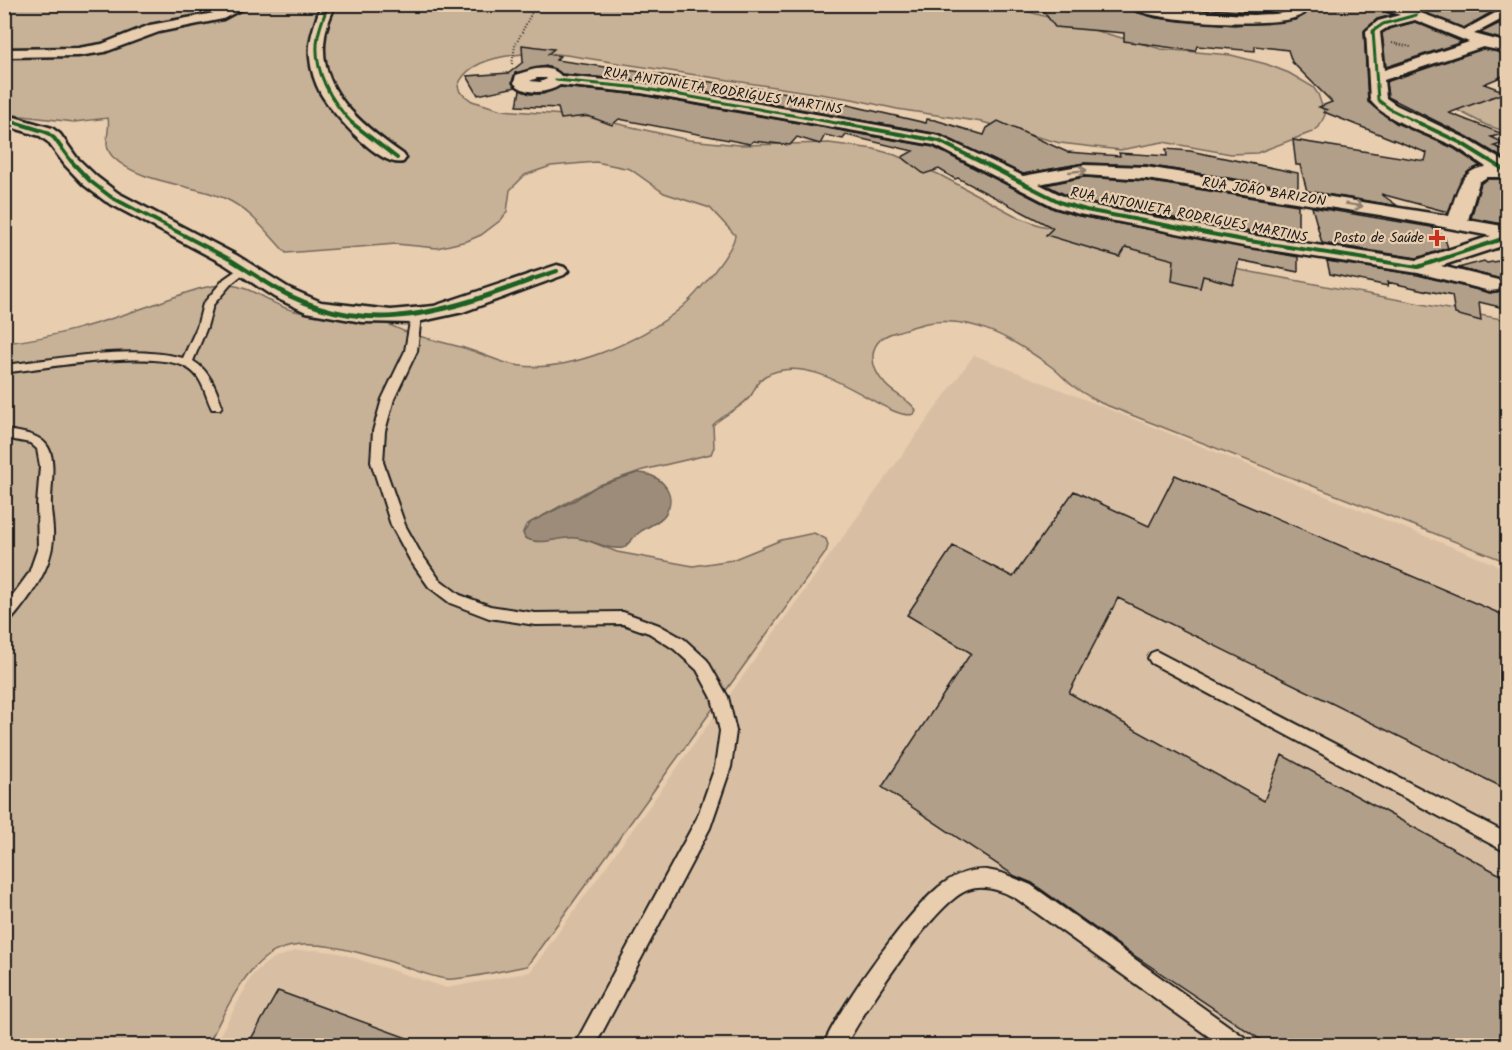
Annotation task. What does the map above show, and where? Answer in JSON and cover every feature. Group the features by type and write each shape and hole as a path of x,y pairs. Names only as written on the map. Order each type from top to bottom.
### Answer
{"street":[{"path":"4,53 78,52 105,48 154,28 218,16 245,4"},
{"path":"328,4 319,27 317,40 318,57 325,87 331,100 342,113 397,158"},
{"path":"1131,4 1145,9 1220,18 1287,16 1296,13 1306,4"},
{"path":"1241,4 1287,16"},
{"path":"1376,4 1465,32 1482,42 1508,48"},
{"path":"1465,32 1508,10"},
{"path":"1416,15 1379,25 1373,31 1378,77 1377,97 1383,105 1468,147 1507,171"},
{"path":"1465,32 1508,27"},
{"path":"1378,77 1482,42"},
{"name":"RUA ANTONIETA RODRIGUES MARTINS","path":"522,78 523,84 536,87 551,84 556,80 641,88 932,140 950,146 1062,203 1086,210 1243,240 1418,267 1508,237"},
{"path":"4,119 46,132 54,138 88,182 106,195 141,216 244,268 288,297 314,307 390,317 416,316 445,310 557,271"},
{"name":"RUA JOÃO BARIZON","path":"1020,182 1060,173 1090,170 1146,173 1508,233"},
{"path":"1457,223 1471,179 1483,172 1507,171"},
{"path":"1418,267 1490,285"}],"lane":[{"path":"187,362 202,327 208,304 228,281 244,268"},
{"path":"416,316 411,351 388,399 379,431 377,462 398,525 415,556 434,583 456,599 489,612 535,619 623,618 654,629 678,644 702,665 720,697 728,731 723,767 704,822 584,1046"},
{"path":"4,369 140,357 168,357 187,362 208,382 216,406"},
{"path":"4,434 23,434 37,441 47,454 48,470 44,508 47,527 45,548 31,581 4,620"},
{"path":"1156,658 1508,844"},
{"path":"833,1046 848,1019 926,912 951,887 990,877 1024,892 1240,1046"}],"path":[{"path":"522,78 512,67 515,46 536,4"}],"shaded area":[{"path":"795,4 809,8 848,9 928,4 1005,5 1161,49 1231,55 1266,64 1289,73 1313,87 1318,94 1325,115 1319,127 1312,132 1257,153 1231,154 1163,142 1120,150 1060,143 982,122 897,109 852,99 566,55 522,54 490,60 465,74 458,86 460,92 472,101 502,110 588,117 689,140 740,145 829,143 874,149 895,155 940,175 1018,217 1039,225 1160,255 1507,320 1507,562 1101,403 1076,389 1052,367 1022,347 977,326 944,321 927,323 896,332 887,335 875,346 873,361 885,384 913,406 916,410 914,414 902,414 887,408 829,377 807,371 786,369 762,378 748,399 713,425 714,447 711,454 643,470 597,486 526,525 523,532 525,538 574,537 617,552 693,566 732,560 781,540 814,533 826,539 828,545 826,552 527,966 473,977 446,979 350,951 320,945 295,945 275,952 257,964 225,1010 208,1045 5,1046 5,343 78,329 198,289 228,285 254,292 295,311 381,322 506,363 551,366 599,354 645,333 665,320 696,293 728,252 735,235 710,208 664,193 630,169 596,162 551,166 525,175 510,190 507,212 501,220 481,235 467,241 437,248 396,244 286,253 258,222 242,208 224,198 151,178 124,166 109,152 108,118 74,122 5,114 5,5"},
{"path":"1497,90 1507,90 1507,132 1486,125 1455,109"},
{"path":"974,355 1507,569 1507,1045 214,1046 253,974 270,960 295,951 316,950 339,953 447,988 530,972"},
{"path":"637,473 652,476 664,484 670,497 669,505 661,519 640,532 623,548 611,548 576,538 538,542 525,538 523,533 531,522 597,486"}],"building":[{"path":"1038,4 1060,4 1063,10 1070,12 1078,8 1079,4 1123,4 1136,12 1156,18 1234,25 1295,20 1305,15 1314,4 1368,4 1393,15 1377,19 1364,31 1368,102 1396,123 1453,148 1480,166 1463,177 1448,212 1381,194 1398,206 1307,191 1300,165 1296,165 1293,140 1425,161 1427,153 1324,112 1327,110 1319,107 1332,102 1292,62 1288,50 1255,46 1255,51 1197,46 1195,51 1124,41 1124,33 1055,27"},
{"path":"1167,4 1297,4 1283,11 1254,13"},
{"path":"1397,4 1506,4 1464,28"},
{"path":"1415,22 1462,42 1386,67 1382,33"},
{"path":"1498,24 1508,27 1508,41 1480,33"},
{"path":"522,45 554,49 548,54 560,56 556,60 837,100 835,102 926,123 927,119 935,120 984,135 987,128 998,121 1067,152 1120,156 1119,153 1167,156 1166,149 1190,151 1298,173 1298,189 1146,165 1084,163 1023,174 939,134 641,81 562,74 546,66 515,73 512,82 516,87 478,95 467,76 509,73 523,62"},
{"path":"1483,49 1508,57 1508,74 1484,84 1506,92 1449,113 1503,134 1491,137 1504,143 1494,146 1508,152 1508,161 1468,137 1388,97 1386,82"},
{"path":"560,87 641,95 933,147 1054,209 1079,216 1298,257 1298,272 1239,260 1233,284 1203,276 1200,288 1172,281 1174,260 1126,247 1120,257 1046,235 1053,228 958,178 955,179 939,169 924,174 902,157 913,151 846,135 843,139 825,135 820,144 797,137 790,145 753,141 750,144 619,119 612,125 588,116 561,119 558,108 517,106 520,90 530,94 543,94"},
{"path":"1084,177 1146,181 1298,205 1298,240 1090,203 1070,197 1046,185"},
{"path":"1488,179 1508,179 1508,225 1471,218 1481,183"},
{"path":"1312,207 1431,227 1444,236 1448,248 1417,258 1322,243"},
{"path":"1327,261 1418,275 1490,293 1500,291 1503,286 1500,279 1458,268 1484,261 1487,263 1498,261 1508,267 1508,309 1479,302 1481,321 1455,314 1452,296 1387,282 1388,286 1330,274"},
{"path":"1175,475 1508,617 1508,790 1118,598 1069,693 1264,801 1282,755 1508,879 1508,1046 1270,1046 1120,946 1032,883 1015,876 882,787 971,653 907,615 953,546 1013,577 1074,491 1149,526"},
{"path":"278,991 421,1043 421,1046 247,1046"}],"cycle path":[{"path":"328,4 317,40 318,60 329,94 352,123 397,158"},
{"path":"1416,15 1383,24 1373,31 1378,100 1390,109 1461,143 1508,172"},
{"path":"556,80 641,88 939,141 1062,203 1086,210 1243,240 1418,267 1508,237"},
{"path":"4,119 46,132 54,138 90,181 111,197 206,246 281,292 314,307 391,317 434,313 476,301 557,271"}],"place":[{"name":"Posto de Saúde","path":"1437,238"}]}
